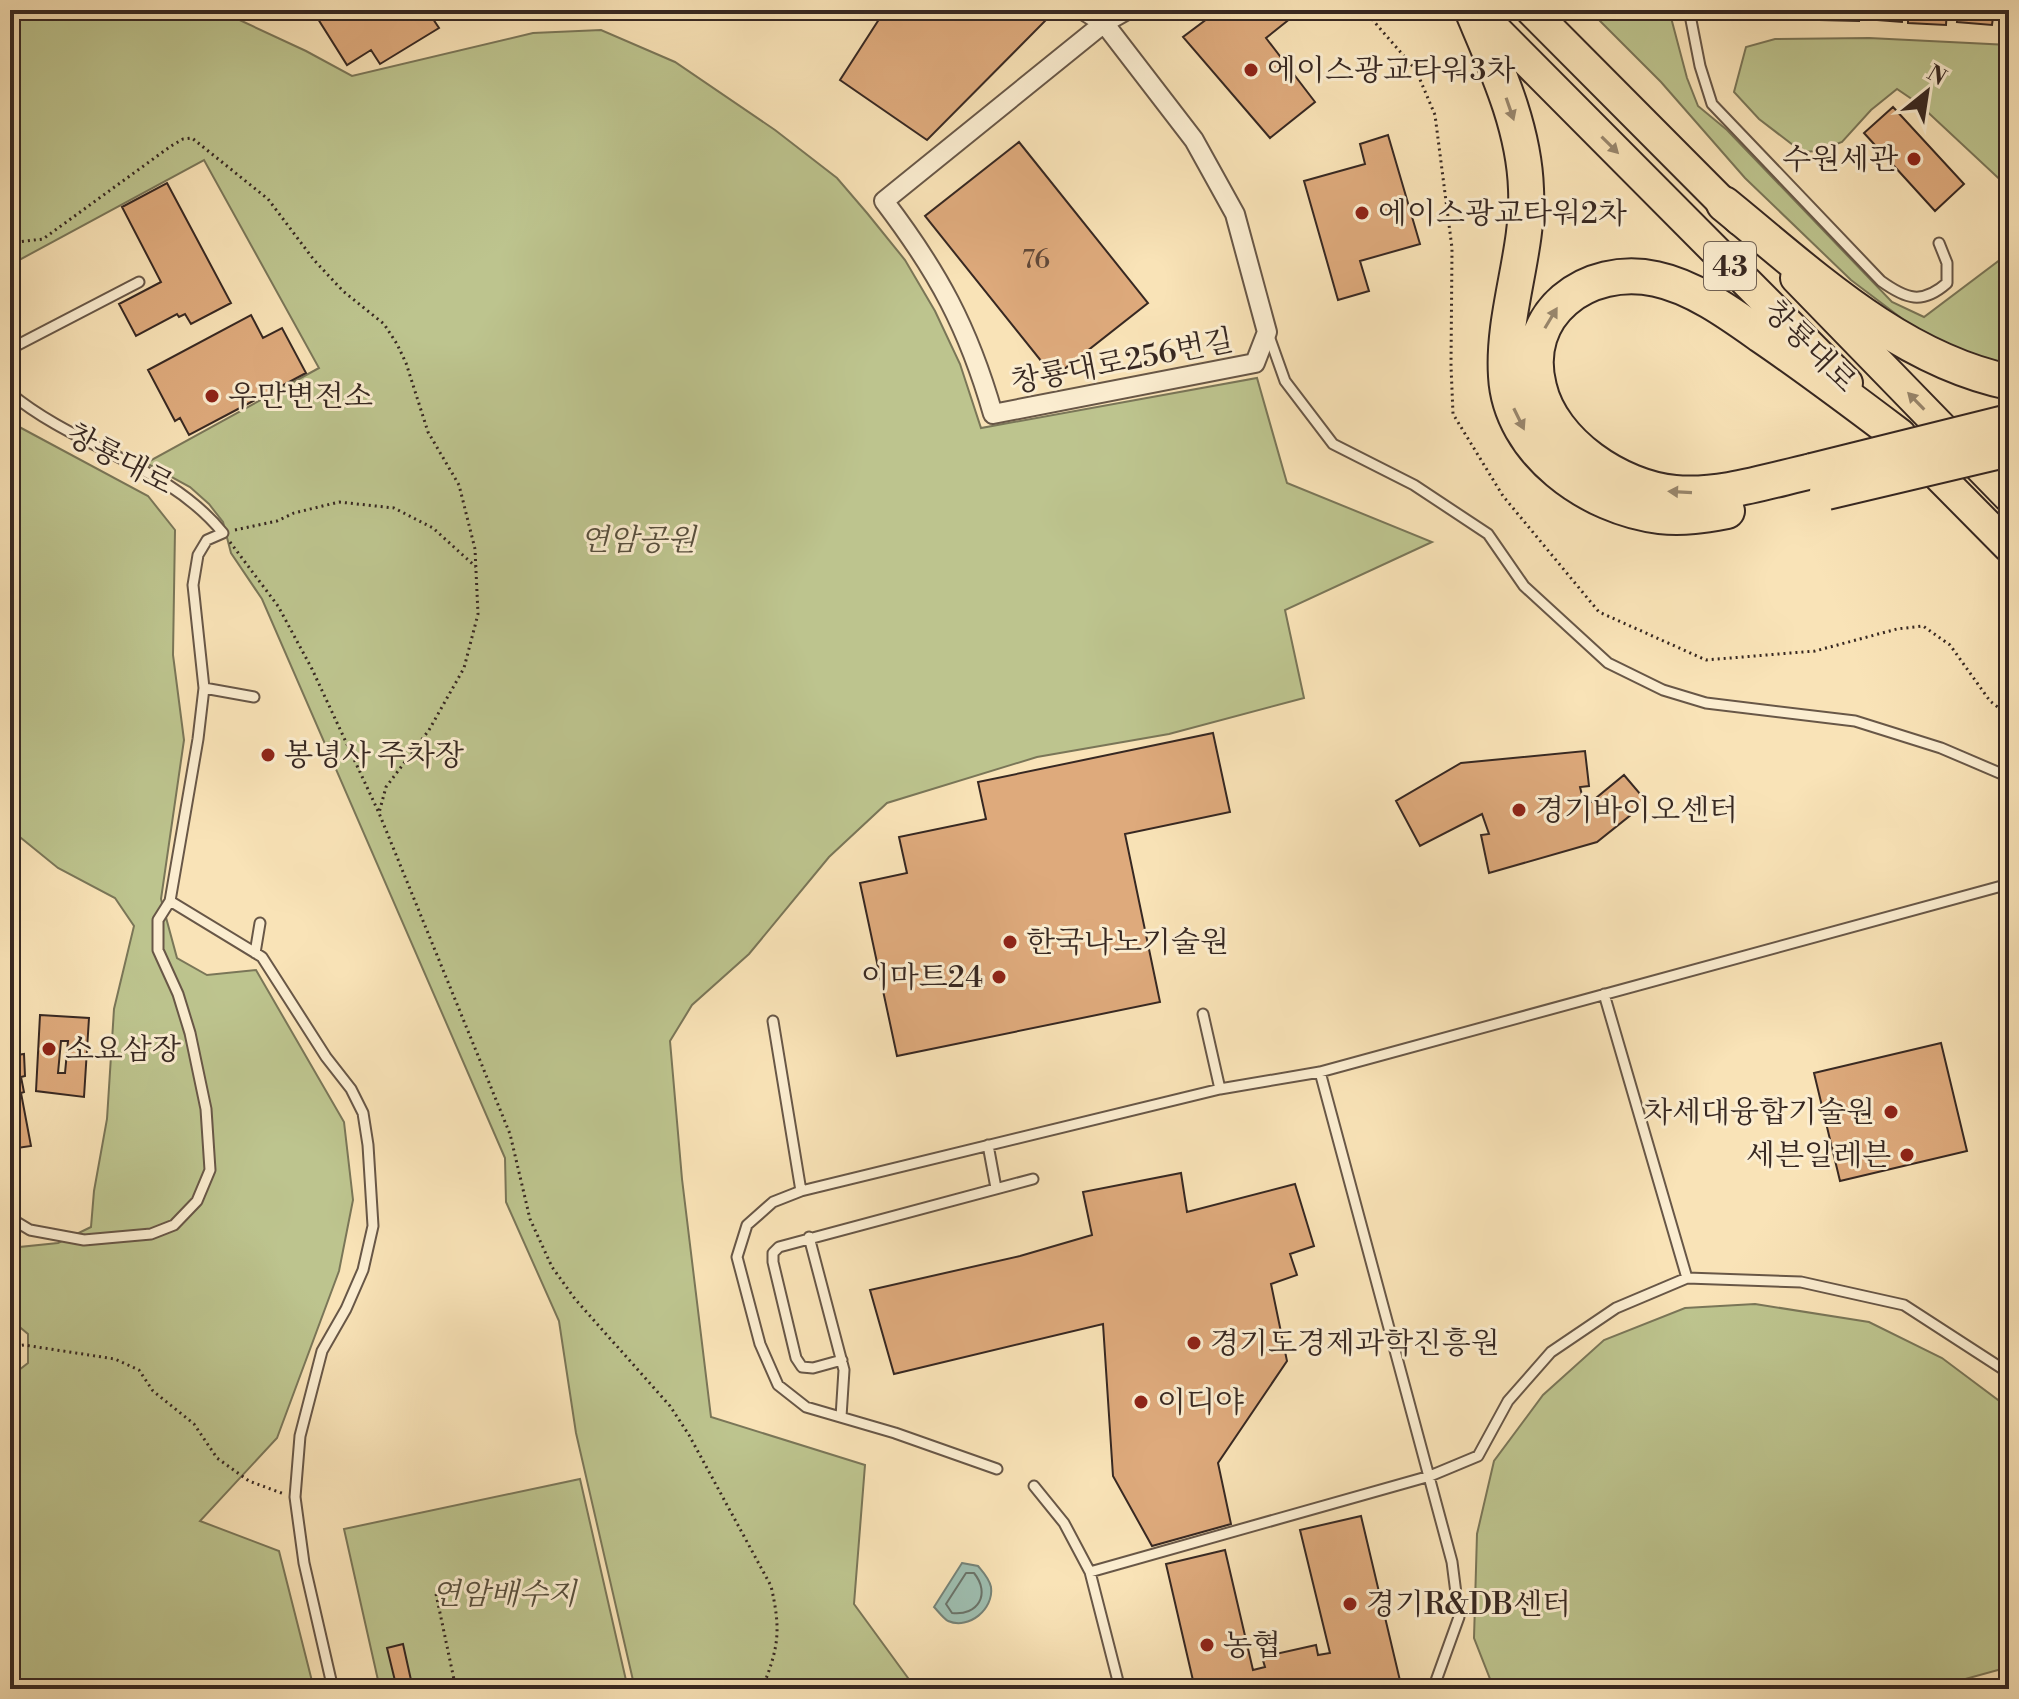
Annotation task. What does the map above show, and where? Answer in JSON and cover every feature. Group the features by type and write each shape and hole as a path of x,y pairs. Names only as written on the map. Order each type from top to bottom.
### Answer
{"highway":[{"path":"1474,10 1511,111 1525,171 1525,230 1508,335 1506,377 1513,407 1534,447 1563,475 1597,496 1661,516 1710,514 2009,422"},
{"path":"1724,204 1813,277 1890,332 1958,366 2009,382"},
{"path":"1899,436 1746,325 1675,285 1622,276 1590,282 1566,298 1549,319 1536,359 1539,389 1548,411 1563,432 1604,467 1638,485 1676,493 1819,482 2009,449"}],"main road":[{"name":"창룡대로","path":"1474,10 2009,547"},
{"name":"창룡대로","path":"1531,10 2009,497"}],"street":[{"name":"창룡대로256번길","path":"1083,10 1104,23 1194,140 1235,214 1267,332 1255,363 993,414 979,366 958,315 915,241 884,201 1104,23"},
{"path":"1104,23 1127,10"}],"lane":[{"path":"1689,10 1700,66 1712,104 1881,281 1899,294 1918,298 1934,295 1947,283 1947,263 1939,243"},
{"path":"10,349 139,282"},
{"path":"1267,332 1285,381 1333,444 1414,485 1488,534 1524,586 1608,663 1663,690 1706,703 1855,721 1941,748 2009,777"},
{"name":"창룡대로","path":"10,393 54,425 182,492 210,516 223,533"},
{"path":"10,1218 30,1230 84,1240 151,1234 174,1225 197,1201 210,1170 206,1109 190,1033 178,994 158,950 158,920 170,901 204,688 193,585 198,555 207,540 223,533"},
{"path":"204,688 254,697"},
{"path":"997,1469 895,1433 806,1407 778,1385 760,1344 737,1257 747,1225 773,1202 801,1191 1220,1089 1320,1072 2009,884"},
{"path":"170,901 262,957 326,1057 351,1089 363,1113 373,1226 363,1270 346,1309 322,1351 300,1436 295,1497 304,1563 333,1689"},
{"path":"255,953 260,923"},
{"path":"1604,994 1687,1278"},
{"path":"1203,1014 1220,1089"},
{"path":"773,1021 801,1191"},
{"path":"1320,1072 1452,1562 1459,1617 1433,1689"},
{"path":"988,1145 996,1188"},
{"path":"842,1360 813,1368 802,1367 796,1358 773,1262 773,1253 779,1247 1033,1179"},
{"path":"809,1237 844,1370 841,1417"},
{"path":"1090,1572 1430,1476 1478,1456 1508,1401 1551,1352 1616,1308 1687,1278 1801,1282 1904,1305 2009,1373"},
{"path":"1034,1486 1064,1523 1090,1572 1120,1689"}],"path":[{"path":"10,243 43,239 183,139 192,138 268,199 314,260 343,291 384,324 397,344 428,432 459,485 475,549 478,614 464,668 429,730 386,787 379,813"},
{"path":"476,567 433,528 394,508 339,502 223,533 278,606 312,669 379,813 510,1134 530,1219 552,1267 575,1299 670,1406 771,1586 778,1643 762,1689"},
{"path":"10,1347 24,1345 115,1359 139,1370 153,1391 194,1424 217,1458 249,1481 270,1491 295,1497"},
{"path":"436,1594 456,1689"}],"green space":[{"name":"연암공원","path":"10,10 218,10 352,76 533,33 601,30 675,62 775,130 837,178 905,260 935,311 960,364 981,428 1257,378 1287,483 1432,542 1285,610 1304,698 1169,734 1037,757 887,803 829,857 749,954 692,1005 670,1041 682,1179 711,1417 865,1465 854,1604 916,1689 635,1689 576,1433 559,1321 506,1202 505,1158 262,599 231,553 223,522 190,487 146,463 319,368 204,160 10,265"},
{"path":"1589,10 1669,10 1687,78 1698,106 1727,130 1892,302 1924,317 2009,253 2009,370 1921,333 1851,280 1745,178 1661,82"},
{"path":"1869,38 2009,45 2009,188 1919,104 1897,89 1871,110 1842,142 1818,151 1802,152 1759,119 1734,92 1746,47 1775,39"},
{"path":"10,422 148,496 175,530 173,655 184,740 161,899 177,958 207,975 256,970 344,1122 353,1200 339,1271 277,1438 200,1521 279,1551 314,1689 10,1689 10,1377 28,1363 28,1334 10,1319 10,1248 58,1243 91,1227 107,1119 114,1009 134,926 115,898 58,868 10,829"},
{"path":"1755,1304 1869,1322 1942,1358 2006,1406 2009,1411 2009,1667 1929,1689 1494,1689 1474,1638 1477,1534 1494,1461 1543,1395 1604,1340 1685,1308"},
{"name":"연암배수지","path":"580,1479 628,1689 380,1689 344,1529"}],"water":[{"path":"962,1563 978,1566 989,1581 991,1595 978,1616 964,1623 956,1623 946,1620 934,1607"}],"building":[{"path":"427,10 439,28 380,64 371,50 347,65 313,11"},
{"path":"885,10 1030,10 1046,20 927,140 840,80"},
{"name":"에이스광교타워3차","path":"1219,10 1301,10 1266,38 1315,102 1270,138 1183,37"},
{"path":"1711,10 1744,10 1747,16 1714,18"},
{"path":"1773,10 1802,10 1804,17 1783,20"},
{"path":"1820,10 1859,10 1859,21 1820,20"},
{"path":"1866,10 1903,10 1902,22 1865,19"},
{"path":"1908,10 1947,10 1946,25 1908,23"},
{"path":"1958,10 1994,10 1992,25 1957,22"},
{"name":"수원세관","path":"1893,107 1964,184 1935,211 1864,133"},
{"name":"에이스광교타워2차","path":"1388,135 1420,244 1360,261 1369,291 1338,300 1304,181 1365,164 1360,144"},
{"path":"1019,142 1148,303 1054,377 925,216"},
{"path":"167,183 231,303 191,324 185,314 179,317 177,314 136,336 119,304 161,282 122,207"},
{"name":"우만변전소","path":"251,315 263,338 282,328 306,373 189,435 180,418 175,421 148,370"},
{"name":"한국나노기술원","path":"1213,733 1230,812 1125,834 1160,1002 897,1056 860,883 907,873 899,837 986,819 978,782"},
{"name":"경기바이오센터","path":"1585,751 1589,786 1580,787 1585,807 1624,775 1647,802 1597,842 1489,873 1481,835 1489,834 1482,814 1420,846 1396,801 1461,763"},
{"name":"소요삼장","path":"40,1015 89,1018 84,1097 36,1091","holes":["61,1041 68,1041 65,1073 58,1073"]},
{"name":"차세대융합기술원","path":"1941,1043 1967,1151 1840,1181 1814,1073"},
{"path":"24,1054 25,1076 21,1077 24,1092 21,1093 31,1146 10,1149 10,1056"},
{"name":"경기도경제과학진흥원","path":"1181,1173 1187,1212 1295,1184 1314,1246 1290,1254 1297,1275 1271,1284 1287,1361 1218,1463 1231,1524 1152,1546 1113,1476 1103,1324 894,1374 870,1290 1020,1256 1092,1235 1083,1192"},
{"name":"경기R&DB센터","path":"1361,1516 1402,1689 1195,1689 1166,1564 1225,1550 1253,1670 1265,1667 1262,1657 1316,1645 1318,1655 1330,1653 1300,1530"},
{"path":"403,1644 413,1689 397,1689 387,1648"}],"place":[{"name":"에이스광교타워3차","path":"1251,70"},
{"name":"수원세관","path":"1914,159"},
{"name":"에이스광교타워2차","path":"1362,213"},
{"name":"우만변전소","path":"212,396"},
{"name":"봉녕사 주차장","path":"268,755"},
{"name":"경기바이오센터","path":"1519,810"},
{"name":"한국나노기술원","path":"1010,942"},
{"name":"이마트24","path":"999,977"},
{"name":"소요삼장","path":"49,1049"},
{"name":"차세대융합기술원","path":"1891,1112"},
{"name":"세븐일레븐","path":"1907,1155"},
{"name":"경기도경제과학진흥원","path":"1194,1343"},
{"name":"이디야","path":"1141,1402"},
{"name":"경기R&DB센터","path":"1350,1604"},
{"name":"농협","path":"1207,1645"}]}
